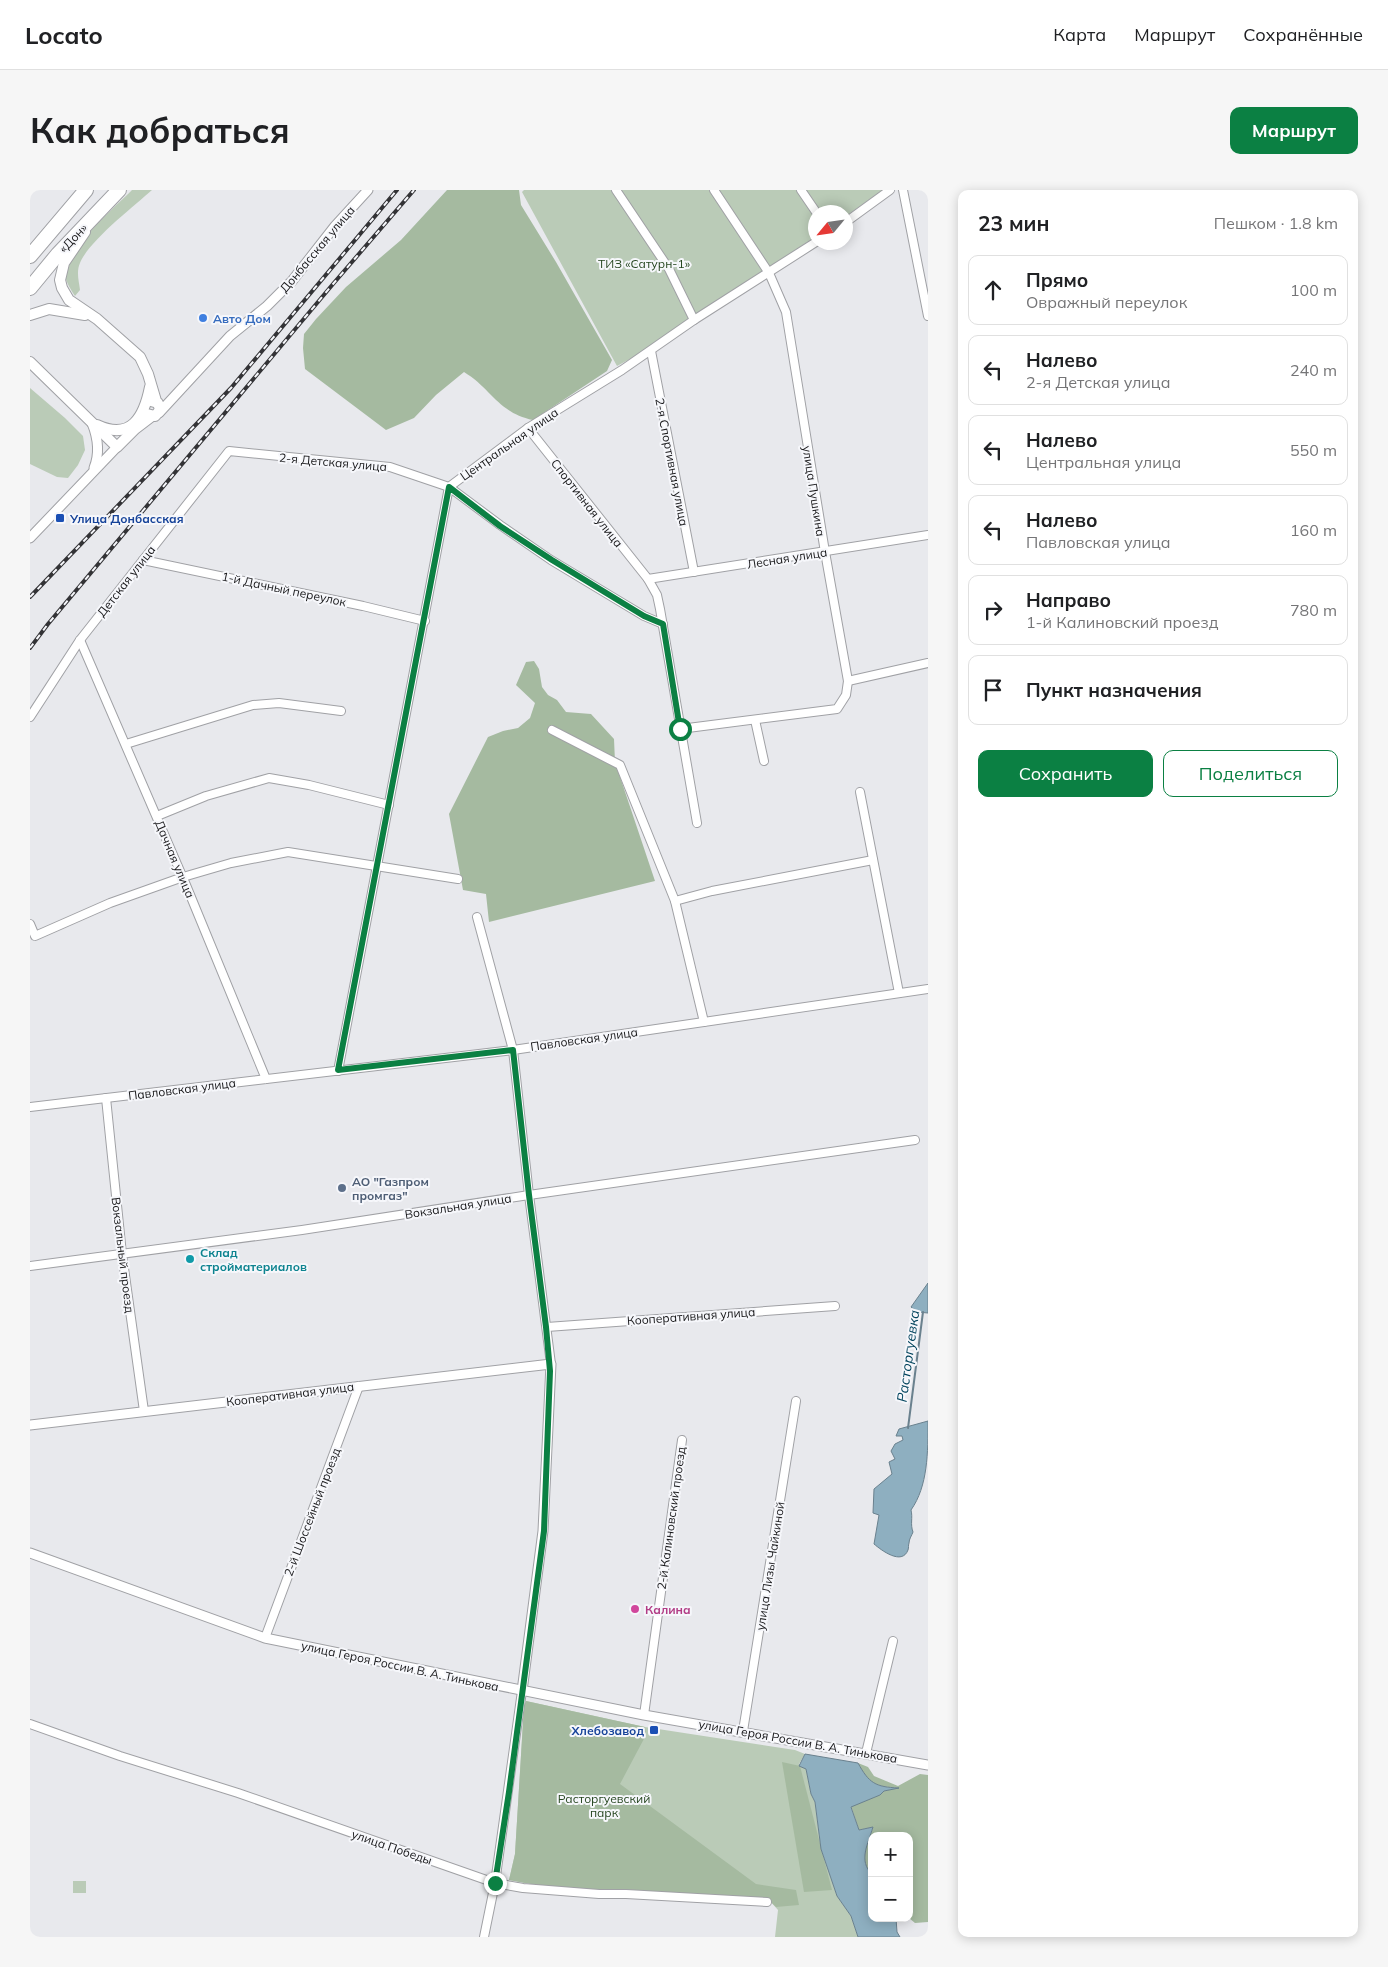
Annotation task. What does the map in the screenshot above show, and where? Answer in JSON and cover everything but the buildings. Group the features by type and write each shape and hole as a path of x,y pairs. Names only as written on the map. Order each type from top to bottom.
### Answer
{"highway":[{"name":"«Дон»","path":"30,256 86,190"},
{"name":"«Дон»","path":"30,288 58,254 119,190"}],"main road":[{"path":"30,362 92,423 121,444 132,426 153,407 151,384 140,358 92,316 69,300 62,288 60,280 64,263 98,213"},
{"path":"30,315 49,309 92,316"},
{"name":"Донбасская улица","path":"121,444 153,407"},
{"path":"92,423 106,429 118,431 132,426"}],"street":[{"name":"Донбасская улица","path":"153,407 180,391 230,336 267,306 292,281 335,226 368,190"},
{"path":"616,190 669,268 694,320"},
{"name":"улица Пушкина","path":"714,190 769,273 786,312 824,552 848,681 846,695 837,709 755,720"},
{"path":"801,190 811,205"},
{"path":"853,217 890,190"},
{"path":"903,190 928,316"},
{"name":"Центральная улица","path":"338,1070 449,487 528,428 651,351 694,320 808,247"},
{"name":"2-я Спортивная улица","path":"651,351 694,572"},
{"path":"92,423 97,437 98,451 93,471"},
{"name":"Спортивная улица","path":"528,428 647,578 657,595 697,823"},
{"name":"Донбасская улица","path":"30,538 121,444"},
{"name":"2-я Детская улица","path":"229,451 390,467 449,487 500,526 552,560 644,616 663,624"},
{"name":"Детская улица","path":"30,717 80,640 229,451"},
{"name":"Лесная улица","path":"647,578 928,535"},
{"name":"1-й Дачный переулок","path":"143,560 363,606 424,621"},
{"name":"Дачная улица","path":"80,640 157,816 266,1079"},
{"path":"848,681 928,663"},
{"path":"126,744 253,705 279,703 341,711"},
{"path":"680,729 755,720 764,760"},
{"path":"552,730 620,765 675,901 704,1022"},
{"path":"157,816 206,796 270,778 309,785 389,805"},
{"path":"860,792 899,993"},
{"path":"30,924 36,936 110,903 183,878 231,863 288,852 458,879"},
{"path":"675,901 712,891 874,860"},
{"path":"476,917 513,1050 529,1195 551,1364 544,1531 495,1883 484,1937"},
{"name":"Павловская улица","path":"30,1107 513,1050 928,989"},
{"name":"Вокзальный проезд","path":"106,1098 122,1254 144,1411"},
{"name":"Вокзальная улица","path":"30,1266 302,1230 529,1195 915,1140"},
{"name":"Кооперативная улица","path":"546,1327 836,1306"},
{"name":"Кооперативная улица","path":"30,1425 551,1364"},
{"name":"2-й Шоссейный проезд","path":"265,1638 359,1386"},
{"name":"улица Лизы Чайкиной","path":"743,1731 796,1401"},
{"name":"2-й Калиновский проезд","path":"644,1714 682,1440"},
{"name":"улица Героя России В. А. Тинькова","path":"30,1552 265,1638 522,1691 928,1765"},
{"path":"866,1753 893,1641"},
{"name":"улица Победы","path":"30,1724 120,1756 238,1793 495,1883 523,1888 599,1894 768,1902"}],"green space":[{"path":"132,190 152,190 112,225 85,254 78,270 80,290 75,296 65,275 67,265 81,242"},
{"path":"447,190 519,190 521,205 612,360 607,371 533,420 511,412 464,372 436,395 414,418 386,430 305,369 304,334 346,287 401,240"},
{"name":"ТИЗ «Сатурн-1»","path":"524,190 883,190 853,211 853,205 808,205 808,242 641,353 617,366 522,192"},
{"path":"30,388 83,436 85,450 78,465 68,478 57,477 30,464"},
{"path":"534,661 539,669 542,687 548,695 557,700 566,712 591,714 614,739 615,762 655,881 489,922 486,894 463,890 449,814 488,737 518,728 530,718 535,703 516,685 526,662"},
{"name":"Расторгуевский парк","path":"526,1701 645,1727 795,1750 805,1754 799,1764 806,1769 811,1794 815,1802 821,1849 837,1896 851,1916 858,1937 775,1937 778,1910 769,1900 628,1890 568,1889 509,1880 515,1854 524,1706"},
{"path":"526,1701 645,1727 646,1735 620,1784 756,1884 796,1890 799,1905 776,1907 769,1900 627,1890 568,1888 509,1880 515,1854 524,1706"},
{"path":"782,1762 800,1766 832,1890 804,1892"},
{"path":"858,1763 868,1767 874,1776 898,1786 920,1774 928,1775 928,1922 915,1923 913,1921 913,1832 871,1832 873,1827 859,1830 851,1806 880,1795 884,1791 897,1788 877,1785 866,1776"},
{"path":"868,1843 868,1869 865,1858"},
{"path":"73,1881 86,1881 86,1893 73,1893"}],"water":[{"path":"928,1283 928,1313 917,1312 911,1307"},
{"path":"928,1421 924,1479 917,1501 911,1510 913,1532 905,1555 896,1557 886,1553 874,1544 879,1515 873,1513 874,1489 892,1474 889,1462 895,1459 891,1451 895,1444 903,1440 902,1436 896,1436 899,1429"},
{"path":"805,1754 858,1763 874,1783 899,1788 884,1791 880,1795 851,1807 859,1830 873,1827 871,1832 868,1832 868,1843 865,1852 868,1869 868,1922 896,1922 897,1932 900,1937 858,1937 851,1916 837,1896 821,1849 815,1802 811,1794 806,1769 799,1766"}],"waterway":[{"name":"Расторгуевка","path":"908,1428 923,1312"}],"railway":[{"path":"30,597 231,388 397,190"},
{"path":"30,648 48,624 333,284 414,190"}],"place":[{"name":"Авто Дом","path":"203,318"},
{"name":"Улица Донбасская","path":"60,518"},
{"name":"АО \"Газпром промгаз\"","path":"342,1188"},
{"name":"Склад стройматериалов","path":"190,1259"},
{"name":"Калина","path":"635,1609"},
{"name":"Хлебозавод","path":"654,1730"}],"route":[{"path":"495,1883 544,1531 551,1364 529,1195 513,1050 338,1070 449,487 500,526 597,589 644,616 663,624 680,729"}]}
